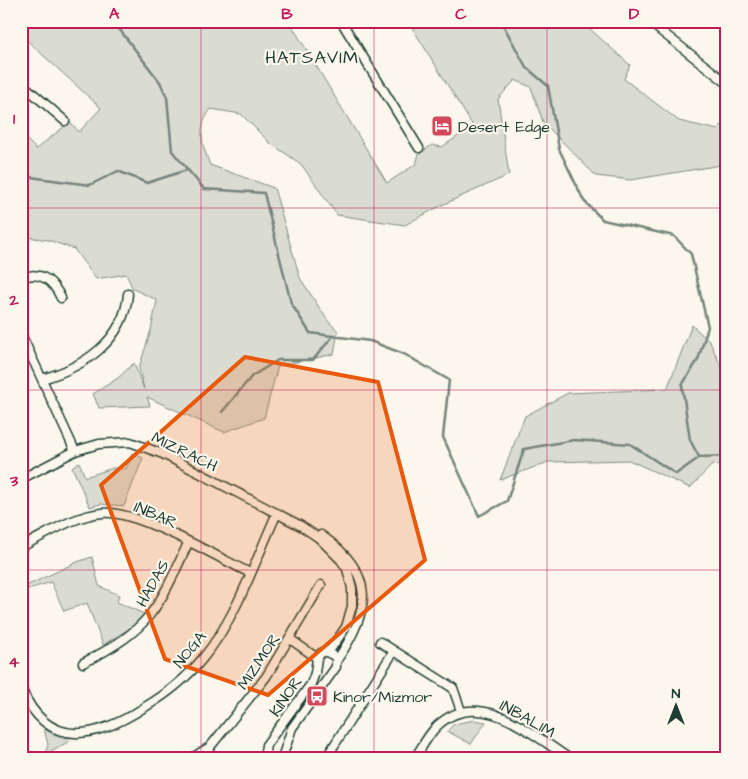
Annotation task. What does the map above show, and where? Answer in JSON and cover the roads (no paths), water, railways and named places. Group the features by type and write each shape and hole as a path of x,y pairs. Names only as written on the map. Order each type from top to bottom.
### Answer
{"street":[{"path":"342,21 418,148"},
{"path":"648,21 727,83"},
{"path":"21,83 65,121"},
{"path":"21,278 32,274 47,279 52,282 61,298"},
{"path":"42,379 75,368 103,346 124,316 128,294"},
{"path":"21,334 76,451"},
{"name":"MIZRACH","path":"21,480 76,451 116,442 145,446 319,533 333,543 360,576 363,598 360,619 350,642 337,660"},
{"name":"INBAR","path":"21,547 75,520 112,512 137,519 250,573"},
{"name":"MIZRACH","path":"277,513 319,538 341,560 350,578 352,598 350,616 341,637 327,652"},
{"name":"NOGA","path":"21,688 31,708 60,731 85,734 104,729 139,711 174,687 204,658 226,624 277,513"},
{"name":"HADAS","path":"83,663 120,644 148,620 169,586 188,543"},
{"name":"MIZMOR","path":"206,758 210,747 266,677 321,585"},
{"path":"290,639 317,661 322,672 332,671 336,667 337,660 334,654 327,652 321,653 317,661"},
{"path":"380,642 453,688 461,711 436,727 415,758"},
{"path":"328,755 394,650"},
{"name":"KINOR","path":"265,748 311,684 317,661"},
{"name":"KINOR","path":"284,757 290,732 332,671"},
{"name":"INBALIM","path":"461,711 490,712 565,757"},
{"path":"270,740 280,740 286,748"},
{"name":"MIZMOR","path":"192,758 210,747"},
{"path":"259,758 265,748"},
{"path":"265,748 269,758"}],"waterway":[{"path":"113,21 160,82 167,97 172,151 204,189 264,193 291,303 310,333 370,341 404,354 449,380 443,437 479,516 507,501 524,449 574,440 630,444 676,474 700,457 727,456"},
{"path":"501,21 526,67 548,86 559,149 584,201 603,220 674,236 691,254 708,327 698,360 682,385 690,440 699,457"},
{"path":"30,177 90,185 118,171 147,183 187,170"},
{"path":"222,412 252,376 278,360 313,360 333,336"}],"place":[{"name":"Desert Edge","path":"442,126"},
{"name":"Kinor/Mizmor","path":"317,696"}],"district":[{"name":"HATSAVIM","path":"312,57"}]}
